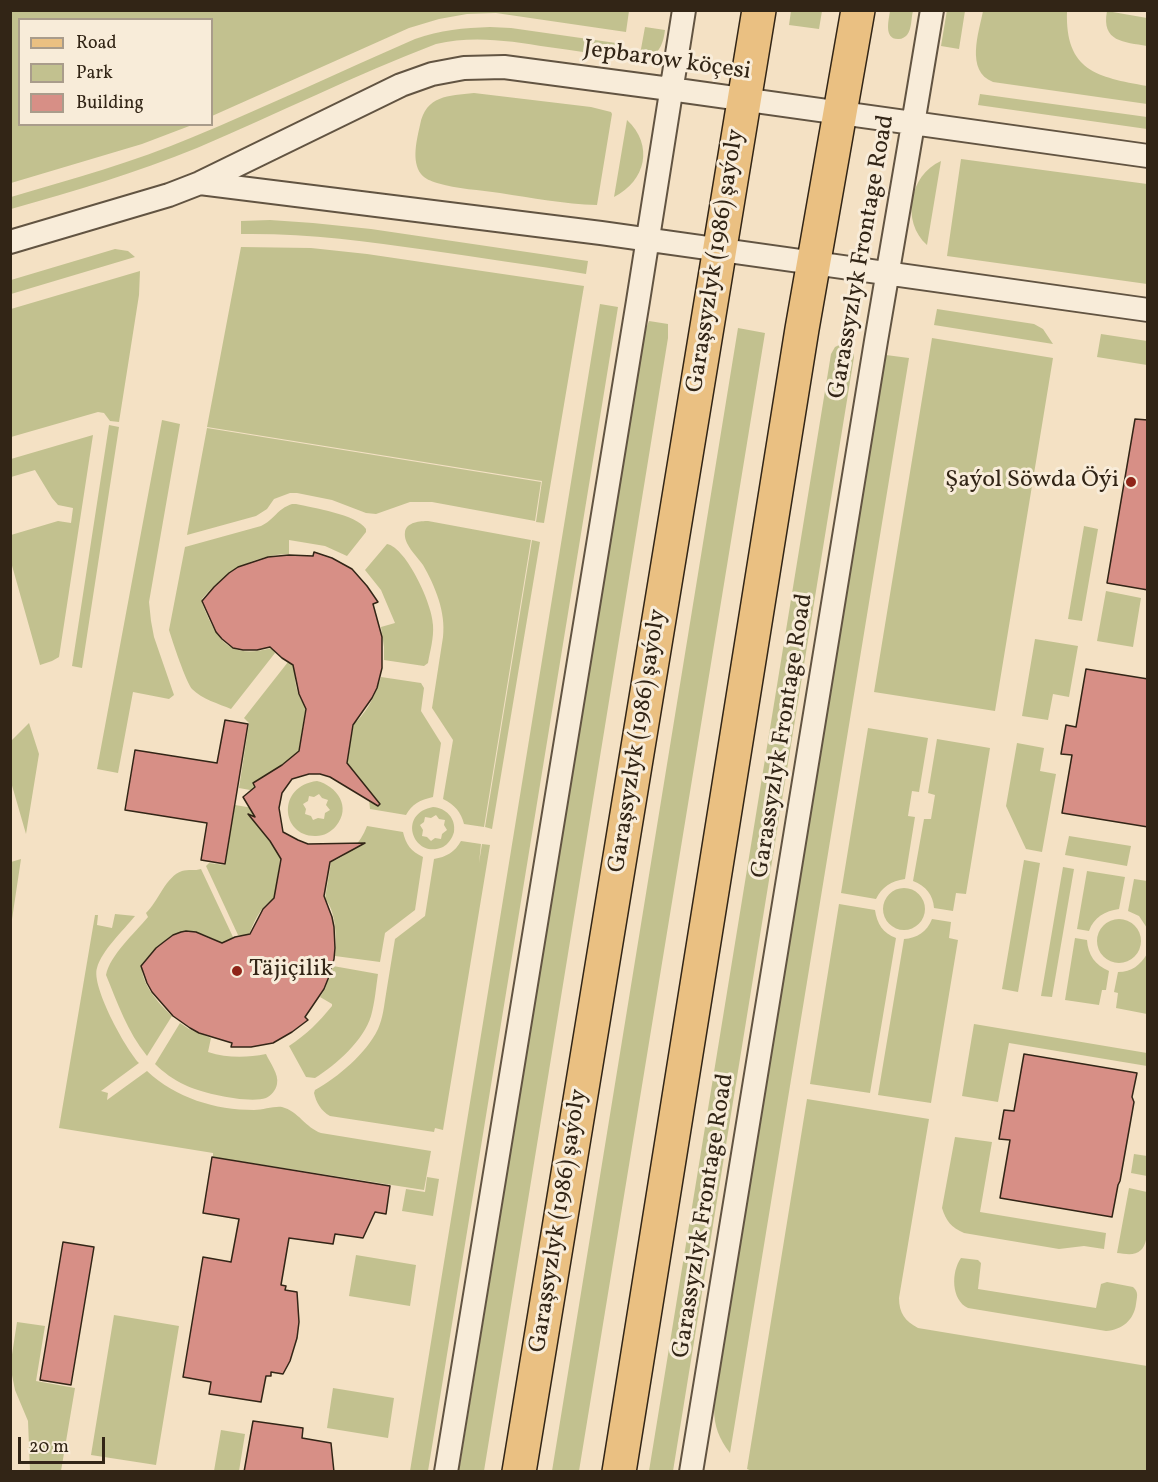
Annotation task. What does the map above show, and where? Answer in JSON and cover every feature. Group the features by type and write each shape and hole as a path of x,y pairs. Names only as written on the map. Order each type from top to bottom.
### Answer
{"main road":[{"name":"Garaşsyzlyk (1986) şaýoly","path":"519,1472 759,10"},
{"path":"619,1472 798,352 858,10"}],"street":[{"path":"446,1472 684,10"},
{"name":"Garassyzlyk Frontage Road","path":"691,1472 932,10"},
{"name":"Jepbarow köçesi","path":"10,242 168,195 200,183 400,85 432,74 464,68 504,68 670,89 1148,156"},
{"name":"Jepbarow köçesi","path":"200,183 648,240 1148,310"}],"green space":[{"path":"11,10 629,10 626,32 496,13 467,14 439,19 409,28 213,116 213,18 18,18 18,126 189,126 142,144 11,183"},
{"path":"947,10 965,11 959,49 941,46"},
{"path":"791,11 822,11 819,29 789,25"},
{"path":"890,11 913,11 910,30 902,38 894,38 889,33"},
{"path":"983,11 1067,11 1068,31 1078,59 1099,74 1147,86 1147,104 993,82 984,77 976,60 977,40"},
{"path":"1107,11 1147,18 1147,46 1116,39 1111,35 1107,29"},
{"path":"490,27 623,44 622,58 492,40 450,41 436,44 151,166 11,209 11,197 103,170 171,146 415,39 452,30"},
{"path":"645,27 665,30 664,36 655,54 639,60"},
{"path":"474,93 591,107 611,112 597,205 452,187 426,179 416,163 416,150 423,115 433,102 455,95"},
{"path":"980,94 1147,117 1147,129 978,105"},
{"path":"627,120 641,140 643,162 633,182 614,197"},
{"path":"961,159 1147,184 1147,284 947,256"},
{"path":"941,161 927,245 914,224 912,200 922,177"},
{"path":"270,220 371,229 588,261 586,274 358,241 311,236 241,234 241,221"},
{"path":"241,247 311,248 367,254 584,286 544,523 536,522 542,481 207,427"},
{"path":"115,249 128,251 135,257 11,294 11,280"},
{"path":"140,271 139,295 119,422 110,421 104,413 98,412 11,437 11,309"},
{"path":"600,304 618,307 428,1471 410,1471"},
{"path":"937,309 1034,324 1043,329 1053,344 934,325"},
{"path":"649,321 668,324 668,338 484,1471 459,1471 644,334"},
{"path":"738,328 765,333 579,1471 552,1471"},
{"path":"1101,334 1147,341 1147,365 1097,357"},
{"path":"932,338 1053,358 995,711 874,692"},
{"path":"841,344 847,345 853,351 854,357 673,1471 649,1471 831,354 835,347"},
{"path":"886,355 909,358 730,1453 718,1432 714,1408"},
{"path":"162,420 180,424 149,602 154,637 174,695 169,699 133,692 118,773 97,769"},
{"path":"109,425 119,427 82,668 72,666"},
{"path":"207,428 541,482 535,521 432,502 410,502 376,514 366,513 332,500 290,493 274,499 267,509 256,516 187,535"},
{"path":"93,435 59,657 40,665 11,562 11,535 58,521 71,523 73,508 58,505 35,470 11,477 11,459"},
{"path":"292,504 353,519 366,529 366,532 347,556 325,546 289,540 289,554 263,558 241,567 220,581 202,599 213,627 226,644 234,649 245,651 272,648 275,653 231,709 192,689 169,630 185,547 261,526"},
{"path":"428,521 531,540 484,827 464,824 457,809 443,799 453,740 432,708 443,637 443,618 432,582 408,545 405,536 406,529 411,524"},
{"path":"1084,526 1098,529 1082,621 1068,619"},
{"path":"532,540 540,542 492,829 485,827"},
{"path":"387,544 395,548 410,566 429,605 433,635 428,663 424,666 384,660 381,627 395,623 381,590 365,570"},
{"path":"1106,591 1141,598 1133,647 1097,641"},
{"path":"1035,639 1078,646 1069,697 1053,694 1048,720 1022,716"},
{"path":"288,662 294,665 298,692 306,706 298,756 276,770 261,792 239,788 249,723 244,718"},
{"path":"381,677 421,683 424,688 421,711 441,743 433,797 417,803 406,815 370,809 363,784 347,764 354,722 369,706"},
{"path":"29,723 39,754 26,834 11,782 10,742"},
{"path":"868,728 928,738 919,792 912,791 908,816 915,817 905,879 888,885 876,899 841,893"},
{"path":"937,739 990,748 966,894 956,893 953,911 934,908 928,892 913,881 924,819 931,819 935,795 928,793"},
{"path":"1017,743 1044,748 1040,771 1056,774 1042,852 1026,849 1006,806"},
{"path":"317,781 331,787 340,798 343,812 341,819 327,833 316,836 304,834 296,829 290,820 289,801 304,785","holes":["319,794 328,800 326,805 330,810 325,813 324,819 313,820 311,816 305,814 306,809 303,804 308,801 309,796 314,797"]},
{"path":"235,805 259,809 265,833 281,853 274,899 262,910 249,935 238,935 206,866 209,863 225,865"},
{"path":"433,807 438,808 452,818 454,832 450,841 443,847 433,849 417,842 412,826 415,818 422,811","holes":["436,815 439,819 445,820 444,825 447,830 442,834 441,839 435,838 431,841 422,836 423,830 420,825 424,822 425,817 431,818"]},
{"path":"367,826 403,832 410,847 423,857 415,910 385,933 380,962 335,956 334,918 325,899 331,862 353,848"},
{"path":"1069,836 1131,846 1127,866 1065,855"},
{"path":"461,841 481,844 479,863 482,844 490,845 443,1130 435,1128 434,1132 330,1116 318,1103 315,1090 351,1064 373,1038 382,1016 395,939 425,916 434,859 450,853"},
{"path":"21,859 11,926 11,862"},
{"path":"1024,860 1040,863 1018,992 1002,989"},
{"path":"1063,867 1074,869 1052,997 1041,996"},
{"path":"201,869 233,937 223,944 198,933 178,933 161,944 142,964 147,986 172,1016 147,1056 128,1027 119,1007 106,975 108,967 124,944 148,917 146,913 171,878 182,871"},
{"path":"1087,871 1125,877 1119,909 1101,916 1089,931 1077,929"},
{"path":"1134,879 1147,881 1147,928 1139,916 1128,911"},
{"path":"904,888 919,894 925,909 919,924 904,930 889,924 883,909 889,894"},
{"path":"839,904 875,910 881,927 896,938 870,1093 810,1084"},
{"path":"115,914 135,916 103,954 97,968 97,977 110,1017 139,1063 101,1091 108,1093 107,1100 147,1071 183,1095 211,1105 254,1110 282,1107 293,1112 321,1133 431,1151 424,1190 213,1157 213,1153 59,1128 95,915 98,915 97,925 112,928"},
{"path":"932,919 951,922 949,938 958,940 931,1103 878,1095 904,939 921,934"},
{"path":"1119,919 1134,926 1141,941 1134,956 1119,963 1104,956 1097,941 1104,926"},
{"path":"1075,938 1087,940 1093,959 1109,971 1106,990 1102,990 1099,1005 1065,1000"},
{"path":"1147,954 1147,1014 1116,1008 1118,993 1114,992 1118,972 1135,967"},
{"path":"333,966 378,974 372,1011 362,1034 348,1051 315,1078 306,1077 289,1046 312,1028 332,1006 320,997"},
{"path":"180,1023 211,1038 208,1052 237,1057 266,1054 277,1076 276,1088 266,1098 248,1100 225,1097 192,1088 165,1073 155,1064"},
{"path":"974,1024 1147,1053 1147,1066 1009,1043 998,1102 962,1096"},
{"path":"807,1099 929,1119 899,1298 904,1316 918,1328 1147,1366 1147,1471 754,1472 747,1469"},
{"path":"955,1137 992,1142 980,1212 1106,1233 1104,1249 1084,1246 1059,1249 964,1233 956,1228 947,1220 942,1208"},
{"path":"1134,1154 1147,1156 1147,1176 1131,1173"},
{"path":"427,1177 439,1179 433,1216 402,1211 406,1189 425,1192"},
{"path":"1129,1188 1147,1192 1148,1231 1144,1246 1139,1252 1117,1253"},
{"path":"356,1255 416,1265 410,1306 349,1296"},
{"path":"961,1258 978,1260 981,1263 978,1289 1096,1308 1101,1284 1107,1282 1135,1289 1137,1295 1135,1310 1122,1326 1106,1331 968,1308 958,1299 954,1285 955,1271"},
{"path":"114,1315 179,1326 156,1465 91,1455"},
{"path":"17,1322 45,1326 36,1381 75,1388 61,1471 30,1471 28,1421 15,1390 12,1375 11,1361"},
{"path":"333,1388 394,1398 388,1438 327,1428"},
{"path":"221,1430 245,1434 239,1471 214,1471"}],"building":[{"path":"1135,419 1148,420 1148,590 1107,583"},
{"path":"314,552 332,558 352,569 378,602 373,604 382,637 382,668 372,698 353,725 347,763 380,804 378,806 330,777 320,774 309,774 292,779 282,793 279,808 283,832 308,844 365,843 330,862 324,896 334,927 334,959 324,989 305,1017 308,1020 273,1043 251,1047 231,1047 232,1043 199,1033 173,1016 152,992 141,966 156,948 181,932 196,932 222,943 250,934 263,909 274,898 281,859 248,814 255,817 243,797 255,787 253,783 299,751 306,709 299,694 293,665 270,647 257,650 233,648 216,632 202,601 214,587 238,567 268,557 313,556"},
{"path":"1086,669 1148,679 1148,827 1062,813 1072,755 1061,754 1066,725 1076,727"},
{"path":"225,720 248,724 225,864 201,860 207,823 125,810 135,750 217,763"},
{"path":"1024,1054 1137,1073 1132,1097 1134,1102 1112,1217 1000,1198 1010,1140 999,1139 1004,1110 1014,1111"},
{"path":"212,1157 390,1186 386,1214 375,1212 363,1238 335,1234 333,1244 289,1238 281,1285 286,1286 285,1290 297,1292 299,1322 297,1338 290,1361 283,1374 271,1372 271,1376 266,1376 261,1402 209,1394 211,1382 183,1377 203,1257 231,1262 239,1219 203,1213"},
{"path":"63,1242 94,1247 71,1385 40,1380"},
{"path":"253,1421 303,1428 302,1438 331,1443 334,1472 244,1472"}],"place":[{"name":"Şaýol Söwda Öýi","path":"1131,482"},
{"name":"Täjiçilik","path":"237,971"}]}
